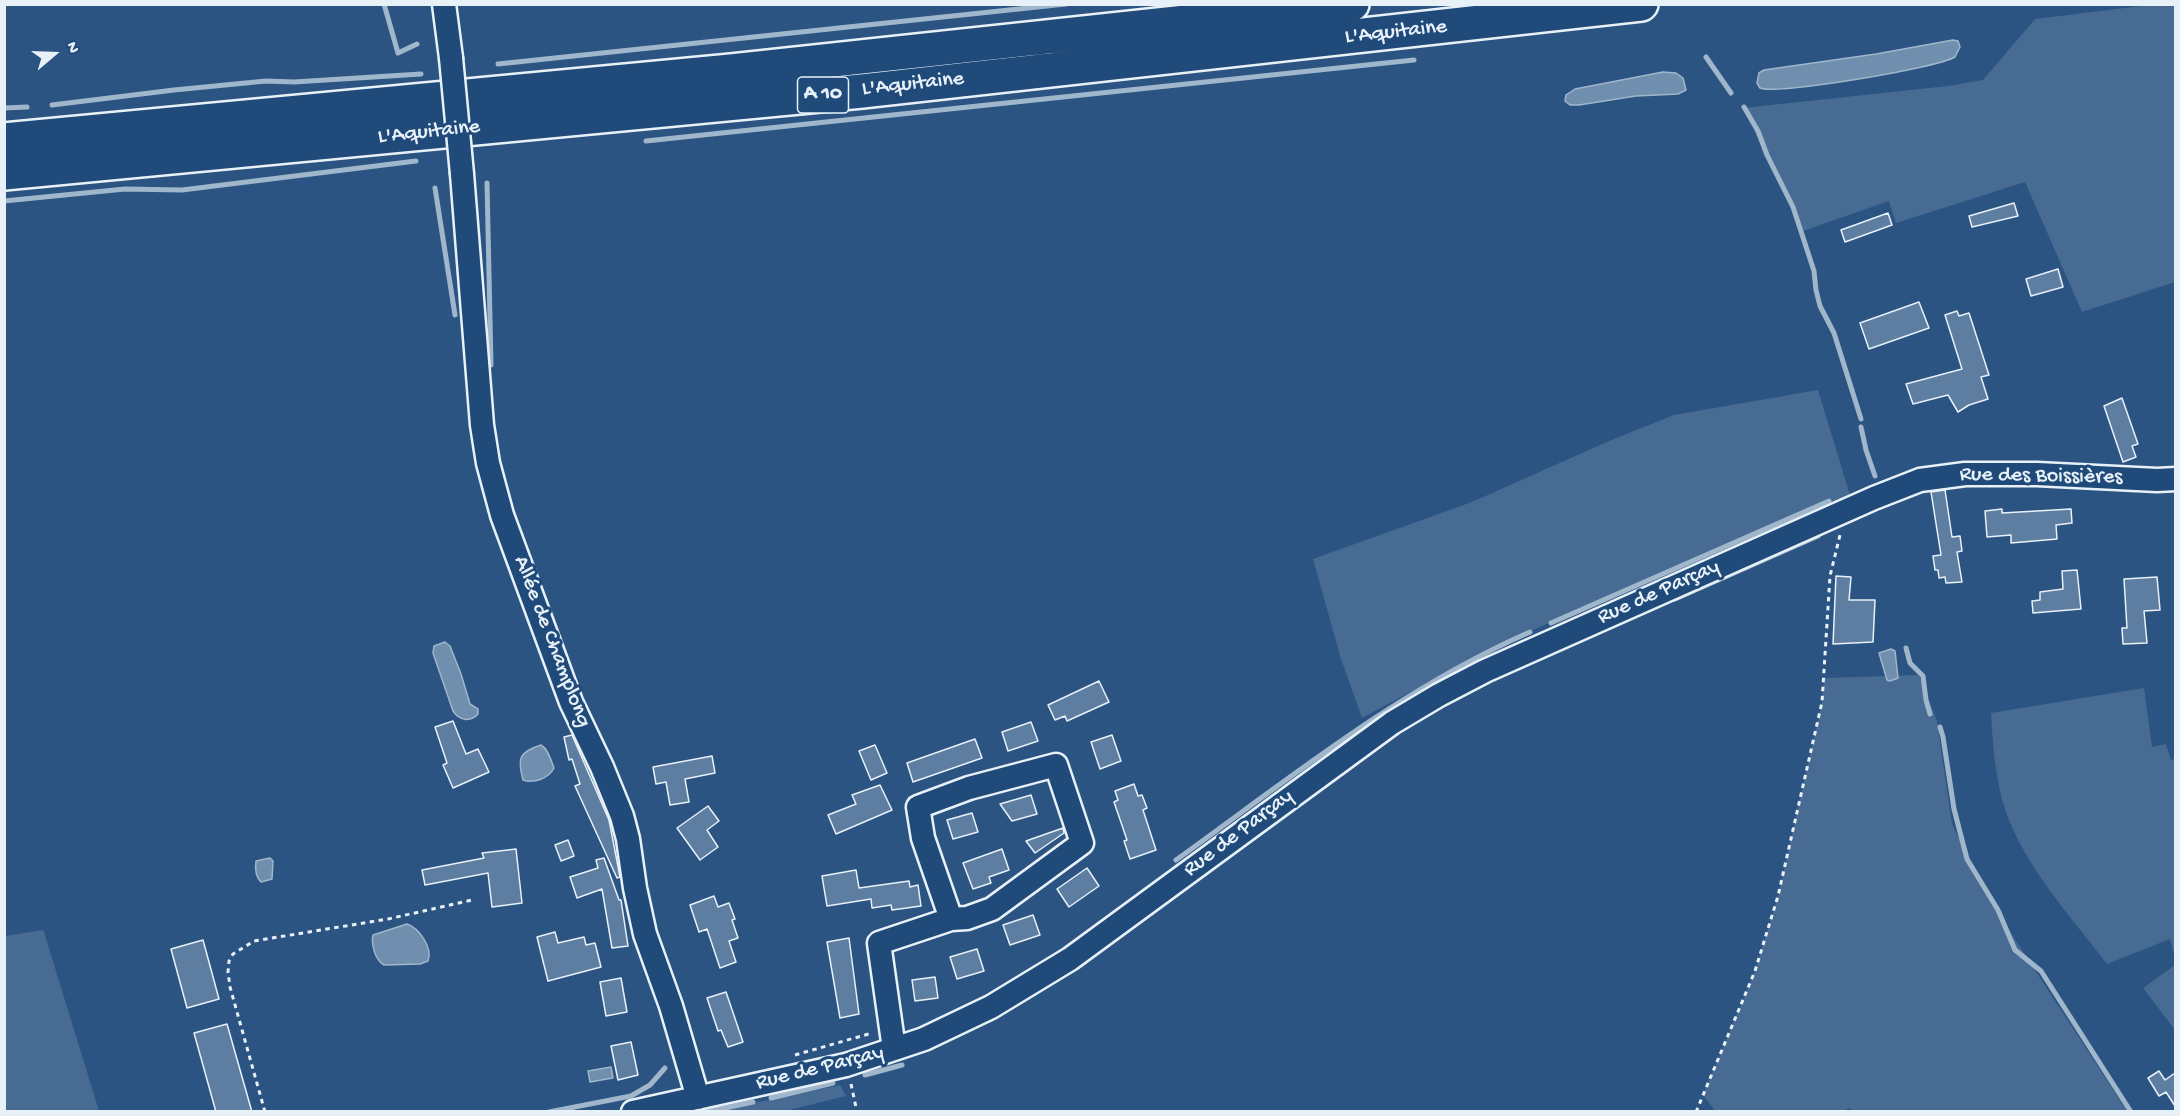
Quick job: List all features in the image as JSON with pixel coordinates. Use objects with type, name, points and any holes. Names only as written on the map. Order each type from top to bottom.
[{"type":"highway","name":"L'Aquitaine","points":[[4,140],[707,73],[1352,4]]},
{"type":"highway","name":"L'Aquitaine","points":[[4,173],[862,91],[1641,4]]},
{"type":"street","name":"Allée de Champlong","points":[[444,4],[462,174],[482,425],[494,487],[571,702],[622,816],[645,934],[671,1006],[698,1098]]},
{"type":"street","name":"Rue des Boissières","points":[[1837,525],[1874,498],[1920,480],[1965,474],[2175,479]]},
{"type":"street","name":"Rue de Parçay","points":[[633,1112],[846,1065],[924,1039],[991,1007],[1047,975],[1360,745],[1439,695],[1485,671],[1837,525]]},
{"type":"street","points":[[894,1050],[879,942],[951,919],[967,918],[992,909],[1082,843],[1056,765],[969,788],[918,807],[923,838],[951,919]]},
{"type":"path","points":[[1696,1112],[1755,971],[1778,896],[1822,702],[1830,576],[1837,525]]},
{"type":"path","points":[[265,1112],[230,987],[229,961],[233,954],[254,941],[388,919],[471,900]]},
{"type":"path","points":[[846,1065],[857,1112]]},
{"type":"shaded area","points":[[2149,5],[2175,5],[2175,282],[2082,312],[2025,182],[1896,223],[1889,201],[1800,232],[1789,201],[1743,108],[1948,86],[1983,80],[2035,19]]},
{"type":"shaded area","points":[[1958,41],[1960,47],[1955,57],[1942,62],[1857,79],[1795,88],[1760,88],[1757,83],[1759,73],[1764,70]]},
{"type":"shaded area","points":[[1663,72],[1676,73],[1683,78],[1686,90],[1678,94],[1636,96],[1579,105],[1570,105],[1565,101],[1566,95],[1575,89]]},
{"type":"shaded area","points":[[1818,390],[1850,495],[1515,638],[1362,718],[1341,659],[1313,559],[1472,502],[1609,441],[1674,415]]},
{"type":"shaded area","points":[[445,642],[450,646],[470,704],[478,709],[478,714],[472,719],[461,718],[453,711],[433,653],[434,646]]},
{"type":"shaded area","points":[[1891,649],[1895,651],[1898,678],[1890,681],[1887,680],[1879,653]]},
{"type":"shaded area","points":[[1919,675],[1937,721],[1952,824],[1988,898],[2127,1111],[1852,1112],[1850,1108],[1839,1112],[1716,1112],[1703,1095],[1755,971],[1778,896],[1822,702],[1824,678]]},
{"type":"shaded area","points":[[2144,688],[2152,747],[2166,744],[2171,760],[2175,759],[2175,957],[2170,939],[2107,964],[2037,872],[2014,832],[1999,788],[1991,713]]},
{"type":"shaded area","points":[[541,745],[554,768],[549,775],[541,779],[523,780],[520,761],[524,753]]},
{"type":"shaded area","points":[[270,858],[273,861],[272,879],[261,882],[256,872],[256,861]]},
{"type":"shaded area","points":[[407,924],[412,926],[424,939],[429,950],[428,961],[420,964],[384,965],[374,952],[373,935]]},
{"type":"shaded area","points":[[43,930],[99,1111],[5,1111],[5,936]]},
{"type":"shaded area","points":[[2175,965],[2175,1030],[2143,988]]},
{"type":"shaded area","points":[[611,1067],[613,1078],[590,1082],[588,1071]]},
{"type":"shaded area","points":[[840,1085],[846,1096],[785,1111],[716,1111]]},
{"type":"building","points":[[2014,203],[2018,216],[1972,227],[1969,216]]},
{"type":"building","points":[[1888,213],[1892,225],[1845,242],[1841,230]]},
{"type":"building","points":[[2058,269],[2063,287],[2031,296],[2026,279]]},
{"type":"building","points":[[1919,302],[1929,328],[1869,349],[1860,323]]},
{"type":"building","points":[[1957,311],[1959,316],[1969,313],[1989,375],[1981,377],[1988,399],[1969,405],[1958,412],[1948,395],[1913,404],[1906,384],[1962,369],[1945,315]]},
{"type":"building","points":[[2122,398],[2138,444],[2132,446],[2136,457],[2123,462],[2104,406]]},
{"type":"building","points":[[1945,490],[1952,537],[1960,536],[1962,551],[1957,552],[1962,582],[1946,583],[1945,577],[1939,578],[1938,570],[1935,570],[1933,556],[1941,555],[1931,492]]},
{"type":"building","points":[[2002,509],[2002,513],[2071,509],[2072,523],[2056,525],[2057,539],[2011,543],[2011,535],[1987,537],[1985,511]]},
{"type":"building","points":[[2077,570],[2081,609],[2033,613],[2032,601],[2040,600],[2040,592],[2063,589],[2062,571]]},
{"type":"building","points":[[1836,576],[1851,577],[1849,600],[1875,600],[1873,642],[1833,644]]},
{"type":"building","points":[[2157,577],[2160,610],[2144,611],[2147,643],[2123,644],[2122,628],[2127,628],[2124,579]]},
{"type":"building","points":[[1099,681],[1109,702],[1067,721],[1065,716],[1055,720],[1048,705]]},
{"type":"building","points":[[453,721],[466,754],[478,749],[489,772],[453,788],[443,765],[447,763],[435,727]]},
{"type":"building","points":[[1031,722],[1038,741],[1008,751],[1002,732]]},
{"type":"building","points":[[572,735],[609,820],[620,877],[617,878],[575,786],[580,784],[572,759],[569,760],[564,737]]},
{"type":"building","points":[[1112,735],[1121,761],[1100,769],[1091,742]]},
{"type":"building","points":[[975,739],[982,758],[913,782],[907,763]]},
{"type":"building","points":[[875,745],[887,773],[871,780],[859,751]]},
{"type":"building","points":[[712,756],[715,773],[685,779],[689,802],[670,805],[666,782],[656,784],[653,767]]},
{"type":"building","points":[[1134,784],[1138,796],[1142,795],[1147,808],[1143,810],[1156,850],[1130,859],[1124,841],[1127,840],[1114,802],[1118,800],[1115,791]]},
{"type":"building","points":[[880,785],[892,810],[836,834],[828,815],[856,804],[852,795]]},
{"type":"building","points":[[1031,795],[1037,814],[1012,821],[1000,804]]},
{"type":"building","points":[[708,806],[719,821],[707,830],[718,847],[700,860],[677,828]]},
{"type":"building","points":[[972,813],[978,832],[953,839],[947,820]]},
{"type":"building","points":[[1063,828],[1064,833],[1035,853],[1026,841]]},
{"type":"building","points":[[568,840],[574,856],[561,861],[555,845]]},
{"type":"building","points":[[516,849],[522,903],[492,907],[488,873],[425,885],[422,870],[484,858],[482,853]]},
{"type":"building","points":[[1002,849],[1009,870],[989,877],[991,883],[973,889],[963,863]]},
{"type":"building","points":[[604,858],[619,900],[621,900],[628,946],[612,948],[602,889],[577,898],[570,877],[598,868],[596,860]]},
{"type":"building","points":[[1087,868],[1099,886],[1069,907],[1057,889]]},
{"type":"building","points":[[856,870],[859,888],[909,881],[910,887],[918,885],[921,906],[892,910],[891,905],[872,908],[871,899],[827,906],[822,876]]},
{"type":"building","points":[[714,896],[718,907],[729,903],[735,919],[732,920],[738,938],[729,941],[736,962],[720,968],[707,929],[699,932],[690,905]]},
{"type":"building","points":[[1033,915],[1040,935],[1010,945],[1003,925]]},
{"type":"building","points":[[555,932],[558,943],[584,937],[586,945],[595,943],[601,967],[548,981],[537,937]]},
{"type":"building","points":[[849,938],[859,1014],[840,1018],[827,942]]},
{"type":"building","points":[[203,940],[219,999],[187,1008],[171,949]]},
{"type":"building","points":[[977,949],[984,971],[957,979],[950,957]]},
{"type":"building","points":[[935,977],[938,998],[915,1001],[912,980]]},
{"type":"building","points":[[621,978],[627,1012],[606,1016],[600,982]]},
{"type":"building","points":[[726,992],[743,1042],[728,1047],[721,1030],[718,1031],[707,998]]},
{"type":"building","points":[[227,1024],[252,1112],[216,1112],[194,1033]]},
{"type":"building","points":[[631,1042],[638,1075],[618,1080],[611,1046]]},
{"type":"building","points":[[2159,1071],[2165,1080],[2175,1073],[2175,1106],[2166,1092],[2159,1096],[2148,1078]]},
{"type":"waterway","points":[[384,4],[398,53],[417,44]]},
{"type":"waterway","points":[[498,64],[1066,4]]},
{"type":"waterway","points":[[1706,57],[1731,93]]},
{"type":"waterway","points":[[646,141],[1414,60]]},
{"type":"waterway","points":[[52,105],[266,81],[294,82],[421,74]]},
{"type":"waterway","points":[[4,108],[27,107]]},
{"type":"waterway","points":[[1744,107],[1758,131],[1767,155],[1793,207],[1814,271],[1820,306],[1834,333],[1861,419]]},
{"type":"waterway","points":[[4,201],[125,189],[182,190],[416,161]]},
{"type":"waterway","points":[[487,183],[491,365]]},
{"type":"waterway","points":[[435,188],[455,315]]},
{"type":"waterway","points":[[1861,427],[1875,476]]},
{"type":"waterway","points":[[1551,623],[1829,501]]},
{"type":"waterway","points":[[1675,599],[1818,536]]},
{"type":"waterway","points":[[1176,860],[1304,767],[1391,708],[1436,680],[1530,632]]},
{"type":"waterway","points":[[1906,648],[1910,663],[1923,676],[1930,714]]},
{"type":"waterway","points":[[1940,727],[1954,809],[1967,859],[1998,910],[2015,950],[2041,971],[2131,1112]]},
{"type":"waterway","points":[[865,1075],[902,1065]]},
{"type":"waterway","points":[[549,1112],[631,1096],[650,1085],[665,1068]]},
{"type":"waterway","points":[[771,1098],[833,1083]]},
{"type":"waterway","points":[[706,1112],[753,1102]]}]
